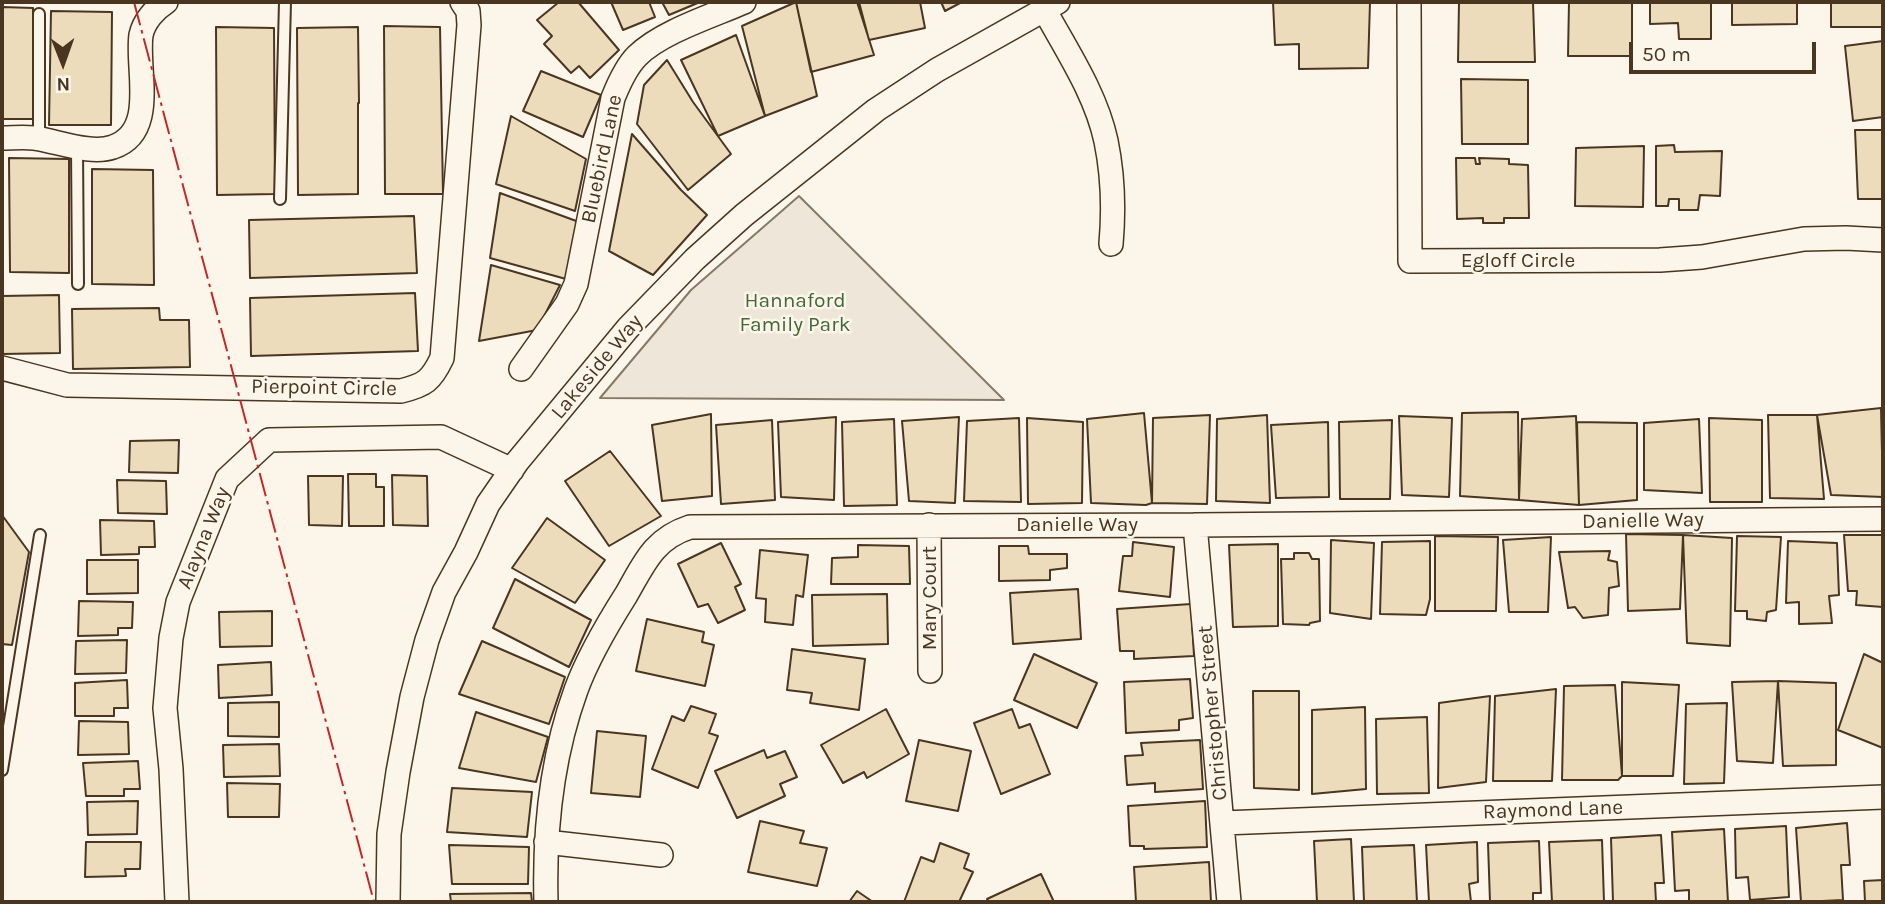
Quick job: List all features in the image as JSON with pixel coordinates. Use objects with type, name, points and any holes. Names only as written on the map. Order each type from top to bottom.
[{"type":"street","points":[[2,138],[40,139],[95,150],[114,147],[125,140],[137,126],[142,107],[141,35],[158,7],[166,2]]},
{"type":"street","name":"Pierpoint Circle","points":[[2,368],[67,385],[401,391],[419,386],[434,374],[442,358],[469,25],[468,11],[462,2]]},
{"type":"street","name":"Bluebird Lane","points":[[521,369],[568,304],[576,284],[613,98],[621,79],[637,56],[661,38],[744,2]]},
{"type":"street","name":"Egloff Circle","points":[[1409,2],[1410,261],[1660,260],[1702,257],[1804,239],[1883,240]]},
{"type":"street","points":[[1051,5],[1106,140],[1112,180],[1111,244]]},
{"type":"street","name":"Lakeside Way","points":[[388,902],[389,834],[398,772],[412,697],[427,640],[444,592],[488,504],[512,470],[628,328],[695,258],[744,215],[876,110],[937,70],[1051,5]]},
{"type":"street","name":"Alayna Way","points":[[177,902],[172,783],[165,708],[172,638],[178,602],[227,479],[269,440],[441,437],[512,470]]},
{"type":"street","name":"Danielle Way","points":[[546,902],[548,812],[552,778],[577,688],[609,623],[652,552],[675,532],[690,527],[1883,519]]},
{"type":"street","name":"Mary Court","points":[[929,525],[930,671]]},
{"type":"street","name":"Christopher Street","points":[[1195,525],[1229,902]]},
{"type":"street","name":"Raymond Lane","points":[[1223,823],[1883,797]]},
{"type":"street","points":[[547,842],[661,855]]},
{"type":"lane","points":[[280,199],[285,2]]},
{"type":"lane","points":[[39,14],[40,139]]},
{"type":"lane","points":[[77,146],[78,284]]},
{"type":"lane","points":[[2,770],[40,534]]},
{"type":"green space","name":"Hannaford Family Park","points":[[799,196],[1004,400],[600,398],[691,290]]},
{"type":"building","points":[[559,2],[578,2],[619,50],[590,78],[579,66],[571,73],[544,44],[552,36],[537,20]]},
{"type":"building","points":[[611,2],[649,2],[655,17],[623,30]]},
{"type":"building","points":[[662,2],[700,2],[669,15]]},
{"type":"building","points":[[796,2],[817,96],[765,116],[742,26]]},
{"type":"building","points":[[796,2],[857,2],[874,55],[811,72]]},
{"type":"building","points":[[859,2],[920,2],[925,28],[869,40]]},
{"type":"building","points":[[941,2],[962,2],[945,11]]},
{"type":"building","points":[[1273,2],[1370,2],[1368,68],[1299,69],[1299,44],[1275,45]]},
{"type":"building","points":[[1459,2],[1533,2],[1535,62],[1458,62]]},
{"type":"building","points":[[1569,2],[1632,2],[1632,56],[1568,56]]},
{"type":"building","points":[[1650,2],[1711,2],[1711,39],[1679,39],[1678,23],[1650,24]]},
{"type":"building","points":[[1732,2],[1797,2],[1797,24],[1732,25]]},
{"type":"building","points":[[1831,2],[1883,2],[1883,27],[1831,27]]},
{"type":"building","points":[[2,7],[33,8],[33,119],[2,119]]},
{"type":"building","points":[[51,11],[112,12],[111,125],[49,125]]},
{"type":"building","points":[[384,26],[440,27],[443,194],[385,194]]},
{"type":"building","points":[[216,27],[274,28],[275,194],[217,195]]},
{"type":"building","points":[[358,27],[358,194],[298,195],[297,28]]},
{"type":"building","points":[[736,35],[765,116],[718,136],[681,60]]},
{"type":"building","points":[[1883,41],[1883,117],[1853,121],[1845,46]]},
{"type":"building","points":[[667,60],[693,102],[731,154],[688,190],[637,124],[644,85]]},
{"type":"building","points":[[541,71],[601,95],[583,137],[523,111]]},
{"type":"building","points":[[1461,79],[1528,80],[1528,144],[1462,144]]},
{"type":"building","points":[[511,116],[586,159],[575,211],[496,184]]},
{"type":"building","points":[[1855,130],[1883,130],[1883,199],[1858,199]]},
{"type":"building","points":[[632,134],[707,215],[653,275],[609,251]]},
{"type":"building","points":[[1674,145],[1675,152],[1722,151],[1720,196],[1700,195],[1698,210],[1679,210],[1679,199],[1669,199],[1668,206],[1656,206],[1656,146]]},
{"type":"building","points":[[1644,146],[1643,207],[1575,206],[1576,148]]},
{"type":"building","points":[[9,158],[69,159],[69,273],[10,272]]},
{"type":"building","points":[[1456,158],[1475,158],[1476,164],[1480,164],[1479,158],[1509,159],[1509,164],[1528,165],[1529,218],[1504,218],[1504,223],[1483,223],[1483,218],[1457,219]]},
{"type":"building","points":[[92,169],[153,170],[154,285],[92,284]]},
{"type":"building","points":[[500,193],[579,222],[566,279],[490,258]]},
{"type":"building","points":[[414,216],[417,273],[250,278],[249,220]]},
{"type":"building","points":[[491,265],[560,285],[537,330],[479,341]]},
{"type":"building","points":[[415,293],[418,351],[251,356],[250,298]]},
{"type":"building","points":[[59,295],[60,353],[2,354],[2,296]]},
{"type":"building","points":[[159,308],[160,320],[189,320],[190,367],[73,369],[72,309]]},
{"type":"building","points":[[1881,408],[1883,497],[1831,495],[1817,415]]},
{"type":"building","points":[[1518,412],[1519,500],[1460,496],[1462,413]]},
{"type":"building","points":[[1144,413],[1152,503],[1091,503],[1087,419]]},
{"type":"building","points":[[711,414],[712,496],[662,501],[652,425]]},
{"type":"building","points":[[1210,415],[1207,504],[1152,503],[1153,418]]},
{"type":"building","points":[[1267,415],[1270,503],[1216,501],[1217,419]]},
{"type":"building","points":[[1768,415],[1817,415],[1824,499],[1770,498]]},
{"type":"building","points":[[1399,416],[1452,418],[1449,497],[1402,495]]},
{"type":"building","points":[[1576,416],[1579,505],[1519,500],[1522,419]]},
{"type":"building","points":[[836,417],[834,500],[781,497],[778,422]]},
{"type":"building","points":[[959,417],[955,503],[909,501],[902,421]]},
{"type":"building","points":[[1019,418],[1021,502],[964,501],[967,421]]},
{"type":"building","points":[[1027,418],[1083,422],[1082,503],[1028,504]]},
{"type":"building","points":[[1709,418],[1762,420],[1762,502],[1710,502]]},
{"type":"building","points":[[894,419],[897,505],[844,506],[842,422]]},
{"type":"building","points":[[1699,419],[1702,493],[1644,490],[1644,423]]},
{"type":"building","points":[[772,420],[775,500],[721,504],[716,425]]},
{"type":"building","points":[[1392,420],[1390,499],[1340,499],[1339,422]]},
{"type":"building","points":[[1328,422],[1329,497],[1276,498],[1271,425]]},
{"type":"building","points":[[1577,422],[1637,423],[1637,500],[1579,505]]},
{"type":"building","points":[[179,440],[178,473],[129,472],[130,441]]},
{"type":"building","points":[[610,451],[661,516],[609,546],[565,481]]},
{"type":"building","points":[[348,474],[376,474],[376,487],[384,487],[384,526],[349,526]]},
{"type":"building","points":[[392,475],[427,476],[428,526],[393,525]]},
{"type":"building","points":[[308,476],[343,476],[342,526],[309,525]]},
{"type":"building","points":[[117,480],[166,481],[167,514],[118,513]]},
{"type":"building","points":[[2,515],[29,552],[12,645],[2,644]]},
{"type":"building","points":[[547,518],[605,560],[575,603],[512,568]]},
{"type":"building","points":[[100,520],[154,521],[155,547],[139,547],[139,554],[101,555]]},
{"type":"building","points":[[1626,534],[1683,535],[1680,609],[1628,611]]},
{"type":"building","points":[[1683,535],[1732,538],[1730,646],[1687,643]]},
{"type":"building","points":[[1844,535],[1883,535],[1883,607],[1856,605],[1857,591],[1848,591]]},
{"type":"building","points":[[1435,536],[1498,537],[1496,611],[1435,611]]},
{"type":"building","points":[[1737,536],[1781,537],[1776,610],[1767,612],[1766,621],[1747,619],[1747,611],[1735,611]]},
{"type":"building","points":[[1551,537],[1548,612],[1509,612],[1503,540]]},
{"type":"building","points":[[1331,540],[1374,543],[1371,619],[1330,613]]},
{"type":"building","points":[[1430,541],[1430,599],[1426,615],[1380,614],[1382,542]]},
{"type":"building","points":[[1788,541],[1837,543],[1839,595],[1829,596],[1832,623],[1799,624],[1799,602],[1786,603]]},
{"type":"building","points":[[1133,542],[1174,547],[1170,597],[1119,591],[1123,556],[1132,556]]},
{"type":"building","points":[[721,543],[741,584],[735,587],[745,610],[718,623],[708,604],[698,607],[678,564]]},
{"type":"building","points":[[1278,544],[1278,626],[1233,627],[1229,545]]},
{"type":"building","points":[[858,545],[909,546],[910,584],[831,584],[832,558],[858,557]]},
{"type":"building","points":[[999,546],[1028,546],[1029,554],[1067,554],[1067,568],[1050,570],[1050,580],[999,581]]},
{"type":"building","points":[[760,550],[808,555],[803,597],[796,595],[793,625],[765,622],[766,599],[756,598]]},
{"type":"building","points":[[1610,551],[1608,560],[1617,562],[1619,586],[1609,588],[1608,615],[1583,618],[1575,607],[1568,608],[1559,552]]},
{"type":"building","points":[[1294,553],[1309,553],[1312,559],[1319,559],[1320,621],[1309,625],[1283,624],[1281,559],[1294,559]]},
{"type":"building","points":[[87,560],[138,560],[138,593],[87,594]]},
{"type":"building","points":[[515,579],[591,620],[569,667],[493,628]]},
{"type":"building","points":[[1078,589],[1081,639],[1013,644],[1010,593]]},
{"type":"building","points":[[887,594],[888,644],[813,646],[812,595]]},
{"type":"building","points":[[79,601],[133,602],[132,628],[118,628],[118,635],[78,636]]},
{"type":"building","points":[[1191,604],[1194,656],[1134,659],[1134,651],[1120,651],[1117,609]]},
{"type":"building","points":[[272,611],[272,646],[220,647],[219,612]]},
{"type":"building","points":[[647,619],[704,632],[702,642],[714,645],[705,686],[636,671]]},
{"type":"building","points":[[127,640],[126,673],[75,674],[76,641]]},
{"type":"building","points":[[482,641],[565,677],[549,724],[459,694]]},
{"type":"building","points":[[792,649],[865,659],[859,710],[810,703],[812,693],[787,690]]},
{"type":"building","points":[[1034,654],[1097,683],[1077,728],[1014,700]]},
{"type":"building","points":[[1864,654],[1883,663],[1883,748],[1838,730]]},
{"type":"building","points":[[271,662],[272,695],[219,698],[218,665]]},
{"type":"building","points":[[1190,679],[1193,718],[1179,720],[1179,730],[1126,733],[1124,682]]},
{"type":"building","points":[[127,680],[128,708],[114,708],[114,716],[75,716],[75,683]]},
{"type":"building","points":[[1778,681],[1836,683],[1836,765],[1783,766]]},
{"type":"building","points":[[1778,681],[1773,763],[1737,761],[1732,682]]},
{"type":"building","points":[[1622,682],[1679,685],[1673,776],[1622,776]]},
{"type":"building","points":[[1615,685],[1622,776],[1618,780],[1562,780],[1564,686]]},
{"type":"building","points":[[1556,689],[1552,781],[1493,781],[1495,696]]},
{"type":"building","points":[[1253,691],[1299,691],[1299,790],[1254,788]]},
{"type":"building","points":[[1490,696],[1486,782],[1438,788],[1439,703]]},
{"type":"building","points":[[279,702],[279,737],[228,736],[228,703]]},
{"type":"building","points":[[1727,703],[1724,783],[1684,784],[1686,704]]},
{"type":"building","points":[[691,706],[716,714],[709,733],[718,736],[698,788],[652,769],[672,716],[684,721]]},
{"type":"building","points":[[1365,707],[1366,789],[1312,794],[1312,710]]},
{"type":"building","points":[[886,709],[909,754],[867,778],[864,772],[843,783],[821,745]]},
{"type":"building","points":[[1012,709],[1019,728],[1030,724],[1050,774],[1001,794],[974,723]]},
{"type":"building","points":[[476,712],[548,737],[536,782],[459,768]]},
{"type":"building","points":[[1427,717],[1429,793],[1377,794],[1376,719]]},
{"type":"building","points":[[79,721],[128,722],[129,754],[78,755]]},
{"type":"building","points":[[597,731],[646,736],[640,797],[591,793]]},
{"type":"building","points":[[919,740],[971,751],[958,811],[906,801]]},
{"type":"building","points":[[1200,740],[1203,789],[1155,792],[1155,783],[1127,785],[1125,756],[1143,755],[1141,743]]},
{"type":"building","points":[[279,744],[280,776],[224,777],[223,745]]},
{"type":"building","points":[[764,750],[767,758],[785,751],[797,777],[780,784],[785,796],[737,818],[715,771]]},
{"type":"building","points":[[138,761],[140,789],[124,789],[124,796],[86,796],[83,763]]},
{"type":"building","points":[[227,783],[280,784],[279,817],[228,817]]},
{"type":"building","points":[[452,788],[532,792],[527,837],[447,832]]},
{"type":"building","points":[[138,801],[137,834],[88,835],[87,802]]},
{"type":"building","points":[[1205,801],[1207,847],[1144,849],[1144,846],[1130,846],[1128,806]]},
{"type":"building","points":[[760,821],[804,831],[800,843],[827,848],[817,886],[748,872]]},
{"type":"building","points":[[1847,823],[1850,865],[1841,865],[1843,900],[1801,902],[1796,828]]},
{"type":"building","points":[[1786,826],[1789,897],[1750,900],[1748,877],[1736,878],[1735,829]]},
{"type":"building","points":[[1724,829],[1728,902],[1689,902],[1689,890],[1675,891],[1672,832]]},
{"type":"building","points":[[1661,835],[1664,883],[1655,883],[1656,902],[1613,902],[1611,838]]},
{"type":"building","points":[[1351,839],[1354,902],[1317,902],[1314,841]]},
{"type":"building","points":[[1602,840],[1604,902],[1552,902],[1549,842]]},
{"type":"building","points":[[1539,841],[1541,893],[1533,893],[1533,902],[1490,902],[1488,843]]},
{"type":"building","points":[[86,842],[141,842],[140,869],[125,869],[126,876],[85,877]]},
{"type":"building","points":[[1477,842],[1478,882],[1469,884],[1471,902],[1429,902],[1426,845]]},
{"type":"building","points":[[940,843],[969,854],[964,868],[973,872],[959,902],[904,902],[921,857],[934,862]]},
{"type":"building","points":[[449,845],[529,847],[528,884],[452,884]]},
{"type":"building","points":[[1414,845],[1417,902],[1364,902],[1362,847]]},
{"type":"building","points":[[1209,862],[1211,902],[1136,902],[1134,867]]},
{"type":"building","points":[[1041,874],[1054,902],[989,902],[987,899]]},
{"type":"building","points":[[1883,880],[1883,902],[1865,902],[1864,881]]},
{"type":"building","points":[[857,891],[873,902],[849,902]]},
{"type":"building","points":[[531,893],[532,902],[451,902],[450,894]]},
{"type":"power","points":[[134,2],[374,902]]}]
